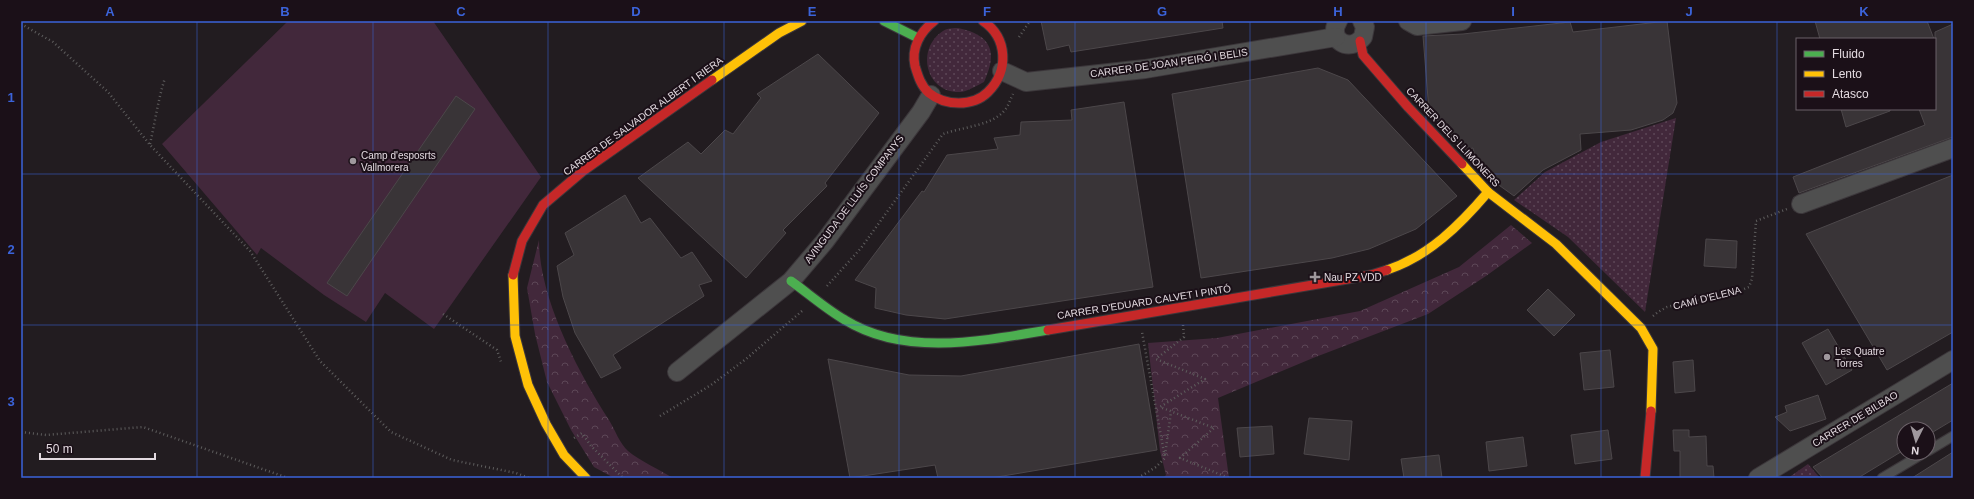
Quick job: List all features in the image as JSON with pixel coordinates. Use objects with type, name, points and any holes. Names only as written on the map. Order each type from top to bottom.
[{"type":"street","name":"CARRER DE SALVADOR ALBERT I RIERA","points":[[586,478],[564,455],[546,424],[528,385],[515,336],[512,279],[522,241],[543,205],[583,171],[779,33],[802,21]]},
{"type":"street","points":[[884,21],[918,38]]},
{"type":"street","points":[[934,21],[918,38],[914,53],[914,68],[920,83],[931,95],[941,100],[956,104],[972,102],[983,97],[995,86],[1002,71],[1004,56],[1002,49],[998,36],[987,22]]},
{"type":"street","points":[[1337,29],[1340,41],[1349,45],[1360,41],[1365,32],[1362,21]]},
{"type":"street","points":[[1408,21],[1417,26],[1462,21]]},
{"type":"street","name":"CARRER DE JOAN PEIRÓ I BELIS","points":[[1002,71],[1026,82],[1145,69],[1337,29]]},
{"type":"street","name":"CARRER DELS LLIMONERS","points":[[1360,41],[1363,54],[1408,107],[1488,192],[1556,244],[1641,328],[1646,336]]},
{"type":"street","name":"AVINGUDA DE LLUÍS COMPANYS","points":[[677,372],[791,281],[825,240],[921,112],[931,95]]},
{"type":"street","points":[[1801,204],[1953,148]]},
{"type":"street","name":"CARRER D'EDUARD CALVET I PINTÓ","points":[[791,281],[846,321],[884,337],[932,344],[987,340],[1363,276],[1402,265],[1435,246],[1466,217],[1488,192]]},
{"type":"street","points":[[1646,336],[1653,349],[1653,389],[1646,478]]},
{"type":"street","name":"CARRER DE BILBAO","points":[[1758,478],[1953,360]]},
{"type":"street","name":"CARRER DE SALVADOR ALBERT I RIERA","points":[[564,455],[565,470]]},
{"type":"lane","points":[[1936,446],[1953,436]]},
{"type":"lane","points":[[1882,478],[1911,461]]},
{"type":"path","points":[[1019,38],[1030,21]]},
{"type":"path","points":[[21,24],[53,42],[108,92],[150,145],[250,251],[320,361],[391,432],[452,460],[516,473],[529,478]]},
{"type":"path","points":[[1016,32],[1022,43]]},
{"type":"path","points":[[150,145],[158,102],[165,78]]},
{"type":"path","points":[[660,416],[711,385],[746,359],[815,299],[861,248],[943,134],[963,127],[981,125],[999,116],[1005,110],[1017,89],[1019,79]]},
{"type":"path","name":"CAMÍ D'ELENA","points":[[1646,336],[1650,333],[1652,318],[1658,312],[1668,307],[1739,291],[1749,286],[1752,279],[1756,221],[1801,204]]},
{"type":"path","points":[[1180,307],[1184,337],[1156,359],[1205,379],[1160,407],[1214,428],[1180,458],[1229,478]]},
{"type":"path","points":[[1138,314],[1165,458]]},
{"type":"path","points":[[1138,478],[1165,458],[1171,412]]},
{"type":"path","points":[[21,432],[46,435],[143,427],[288,478]]},
{"type":"green space","name":"Camp d'esposrts Vallmorera","points":[[288,21],[433,21],[541,177],[434,329],[385,293],[366,322],[324,295],[261,248],[257,255],[162,144]]},
{"type":"green space","points":[[950,28],[958,28],[978,35],[985,40],[989,46],[991,54],[991,62],[984,82],[961,92],[949,91],[939,86],[928,69],[927,59],[929,48],[934,39],[945,30]]},
{"type":"green space","points":[[1676,118],[1645,312],[1568,237],[1514,200],[1545,172],[1601,142]]},
{"type":"green space","points":[[1511,225],[1532,243],[1486,276],[1428,314],[1313,358],[1218,398],[1229,478],[1163,478],[1166,475],[1160,451],[1148,343],[1217,338],[1360,311],[1459,267]]},
{"type":"green space","points":[[539,240],[541,262],[553,310],[562,334],[585,380],[625,448],[638,458],[673,478],[614,478],[594,467],[571,430],[547,382],[535,334],[527,288]]},
{"type":"green space","points":[[1808,464],[1820,478],[1788,478]]},
{"type":"building","points":[[1041,21],[1222,21],[1223,28],[1071,52],[1069,45],[1047,50]]},
{"type":"building","points":[[1667,21],[1677,103],[1673,113],[1663,120],[1631,130],[1580,134],[1581,150],[1543,170],[1514,196],[1496,183],[1476,161],[1473,148],[1465,150],[1429,111],[1423,36],[1463,34],[1570,22],[1573,32]]},
{"type":"building","points":[[1815,21],[1927,21],[1934,38],[1820,38]]},
{"type":"building","points":[[1953,24],[1953,137],[1799,193],[1793,177],[1925,125],[1919,110],[1936,110],[1935,32]]},
{"type":"building","points":[[818,54],[879,113],[825,183],[827,186],[783,230],[786,233],[746,278],[638,178],[688,142],[701,154],[725,130],[733,134],[761,98],[757,94]]},
{"type":"building","points":[[1318,68],[1348,80],[1457,196],[1416,229],[1369,249],[1332,258],[1201,278],[1172,94]]},
{"type":"building","points":[[456,96],[475,109],[347,296],[327,283]]},
{"type":"building","points":[[1124,102],[1153,287],[945,319],[906,315],[875,308],[876,288],[855,280],[922,191],[924,192],[947,155],[998,149],[994,138],[1020,135],[1021,122],[1072,120],[1071,110]]},
{"type":"building","points":[[1841,110],[1890,110],[1890,111],[1846,127]]},
{"type":"building","points":[[1953,175],[1953,332],[1887,370],[1806,234]]},
{"type":"building","points":[[625,195],[641,223],[650,218],[681,258],[692,252],[712,281],[699,285],[704,296],[613,355],[621,368],[601,378],[575,333],[563,297],[557,266],[574,255],[565,233]]},
{"type":"building","points":[[1706,239],[1737,241],[1736,268],[1704,266]]},
{"type":"building","points":[[1548,289],[1575,315],[1554,336],[1527,310]]},
{"type":"building","name":"Les Quatre Torres","points":[[1828,329],[1852,370],[1826,385],[1802,343]]},
{"type":"building","points":[[1139,344],[1157,450],[991,478],[938,478],[935,465],[850,478],[828,359],[909,375],[961,376]]},
{"type":"building","points":[[1610,350],[1614,387],[1584,390],[1580,353]]},
{"type":"building","points":[[1693,360],[1695,391],[1675,393],[1673,362]]},
{"type":"building","points":[[1953,383],[1953,420],[1936,430],[1936,421],[1896,421],[1896,455],[1858,478],[1823,478],[1813,467]]},
{"type":"building","points":[[1818,395],[1826,419],[1790,431],[1775,417],[1787,412],[1785,406]]},
{"type":"building","points":[[1309,418],[1352,421],[1349,460],[1304,454]]},
{"type":"building","points":[[1272,426],[1274,454],[1240,457],[1237,428]]},
{"type":"building","points":[[1608,430],[1612,459],[1575,464],[1571,435]]},
{"type":"building","points":[[1673,430],[1689,430],[1689,437],[1706,436],[1707,466],[1713,466],[1714,478],[1680,478],[1680,451],[1674,451]]},
{"type":"building","points":[[1523,437],[1527,466],[1489,471],[1486,442]]},
{"type":"building","points":[[1953,452],[1953,478],[1912,478]]},
{"type":"building","points":[[1439,455],[1442,478],[1404,478],[1401,459]]},
{"type":"traffic: fast","points":[[884,21],[918,38]]},
{"type":"traffic: fast","points":[[791,281],[845,320],[868,332],[893,339],[945,343],[997,338],[1048,330]]},
{"type":"traffic: slow","points":[[712,80],[779,33],[802,21]]},
{"type":"traffic: slow","points":[[1462,164],[1488,192],[1556,244],[1641,328],[1653,349],[1651,411]]},
{"type":"traffic: slow","points":[[1387,270],[1417,257],[1443,238],[1488,192]]},
{"type":"traffic: slow","points":[[513,275],[515,336],[528,385],[546,424],[564,455],[586,478]]},
{"type":"traffic: jam","points":[[934,21],[929,25],[918,41],[914,53],[916,70],[922,84],[929,93],[943,100],[959,103],[982,97],[995,84],[1000,74],[1003,55],[1001,45],[997,36],[983,21]]},
{"type":"traffic: jam","points":[[1360,41],[1363,55],[1408,107],[1462,164]]},
{"type":"traffic: jam","points":[[513,275],[522,241],[543,205],[583,171],[712,80]]},
{"type":"traffic: jam","points":[[1048,330],[1371,275],[1387,270]]},
{"type":"traffic: jam","points":[[1645,478],[1651,411]]},
{"type":"place","name":"Camp d'esposrts Vallmorera","points":[[353,161]]},
{"type":"place","name":"Nau PZ VDD","points":[[1315,277]]},
{"type":"place","name":"Les Quatre Torres","points":[[1827,357]]}]
